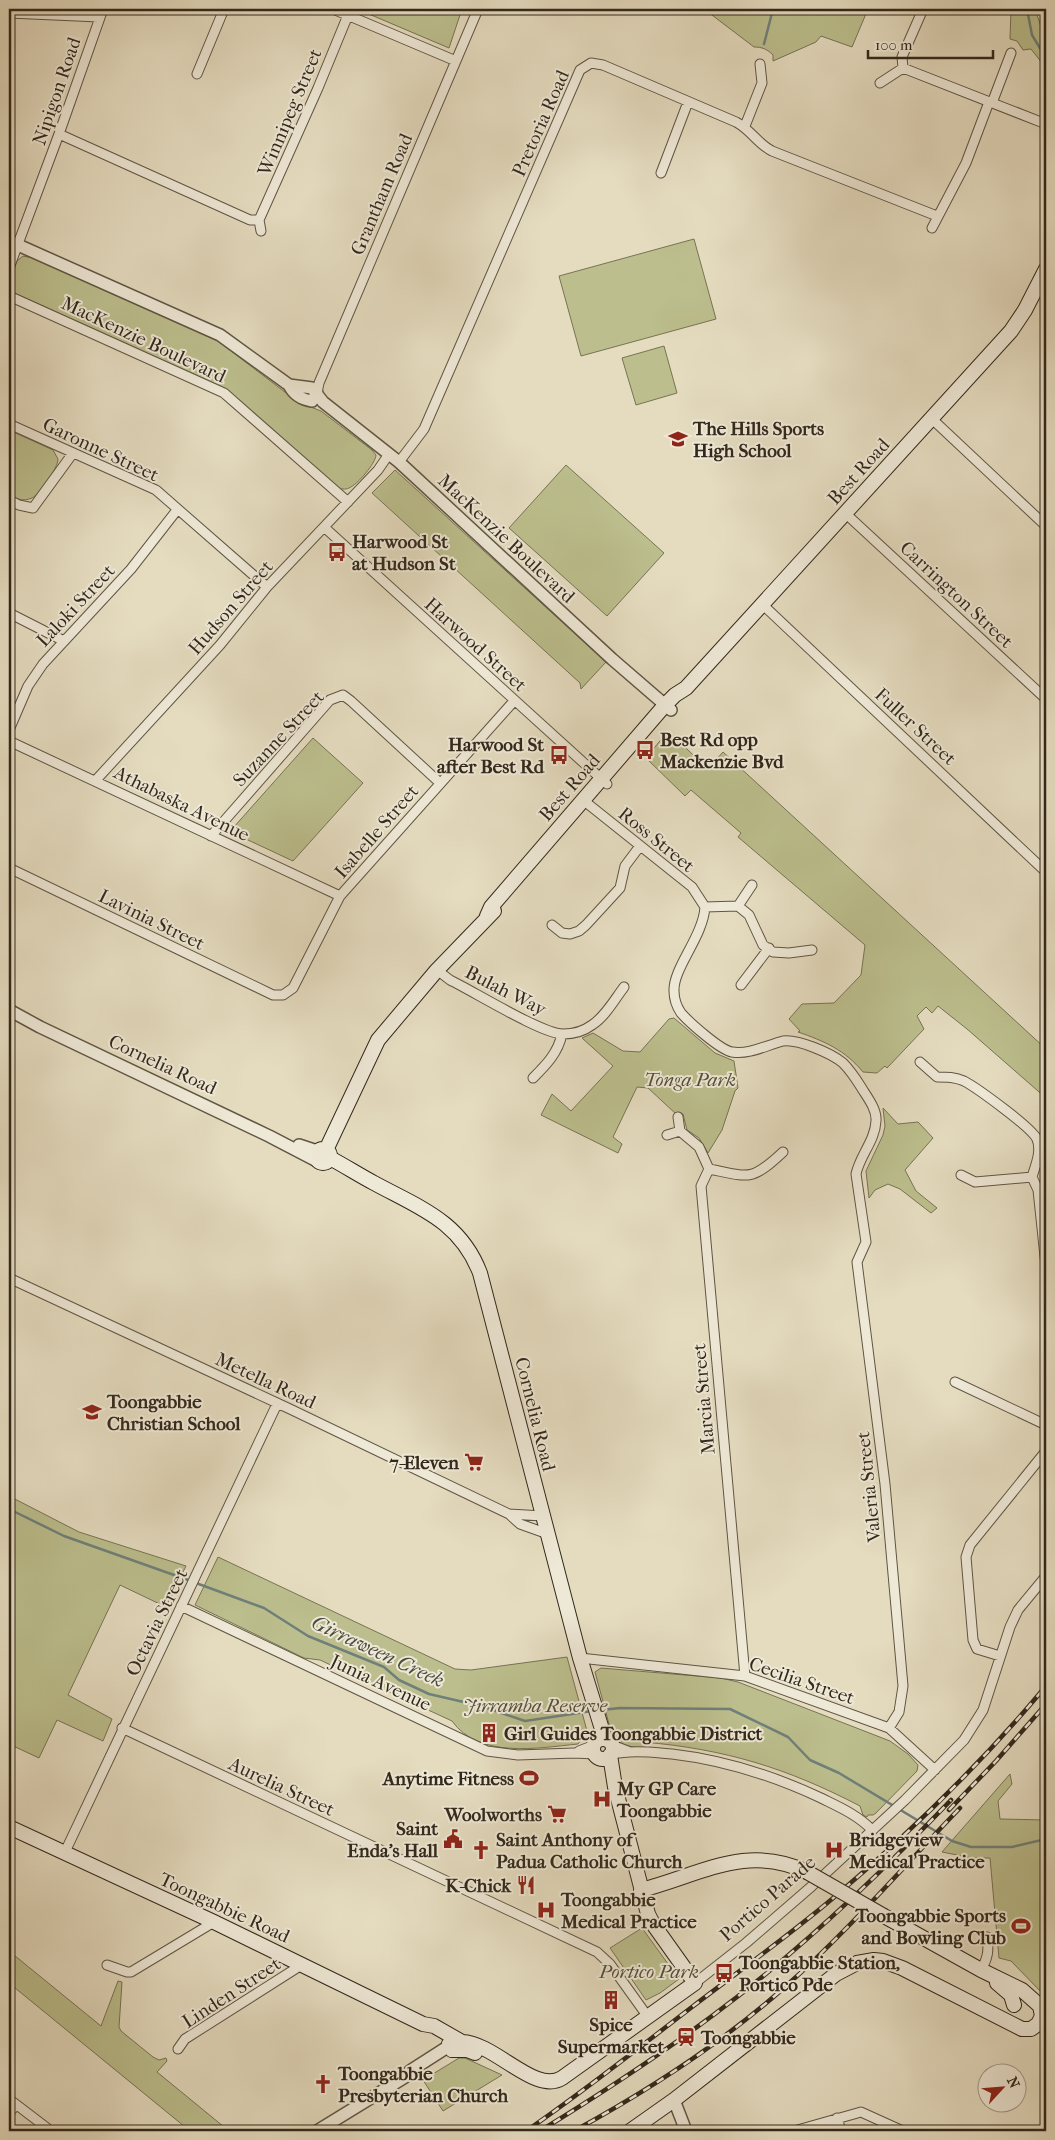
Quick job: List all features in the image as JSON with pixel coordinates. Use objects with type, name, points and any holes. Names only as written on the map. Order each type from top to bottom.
[{"type":"main road","name":"Best Road","points":[[323,1157],[378,1040],[437,970],[487,916],[491,907],[668,708],[674,695],[686,688],[763,605],[1011,331],[1046,273]]},
{"type":"main road","name":"Cornelia Road","points":[[323,1157],[407,1199],[442,1220],[458,1235],[470,1251],[480,1273],[641,1890],[653,1924],[695,1983]]},
{"type":"main road","name":"Toongabbie Road","points":[[9,1828],[303,1964],[423,2024],[434,2026],[455,2045],[505,2068],[517,2069],[548,2083]]},
{"type":"main road","points":[[641,1890],[727,1863],[746,1860],[780,1862],[807,1872],[981,1970],[1022,1990],[1040,2006],[1044,2018],[1031,2029]]},
{"type":"main road","points":[[630,2131],[674,2100],[836,1974],[857,1963],[874,1960],[892,1964],[991,2012],[1013,2014]]},
{"type":"main road","points":[[981,1970],[1007,1991],[1013,2014],[1022,2029],[1031,2029],[1046,2036]]},
{"type":"main road","name":"Portico Parade","points":[[548,2083],[562,2078],[695,1983]]},
{"type":"main road","points":[[1013,2014],[1024,1999],[1035,2001]]},
{"type":"street","points":[[197,74],[224,9]]},
{"type":"street","points":[[333,9],[456,61]]},
{"type":"street","name":"Grantham Road","points":[[317,393],[319,383],[478,9]]},
{"type":"street","points":[[904,68],[902,57],[924,9]]},
{"type":"street","points":[[9,13],[101,13]]},
{"type":"street","name":"Nipigon Road","points":[[9,268],[13,243],[59,134],[101,13]]},
{"type":"street","name":"Winnipeg Street","points":[[259,220],[348,16]]},
{"type":"street","points":[[932,228],[966,163],[1011,53]]},
{"type":"street","name":"Pretoria Road","points":[[399,462],[424,429],[580,70],[590,63],[603,65],[745,126],[768,150],[937,216]]},
{"type":"street","points":[[745,126],[762,83],[760,64]]},
{"type":"street","points":[[880,83],[904,68]]},
{"type":"street","points":[[904,68],[1046,124]]},
{"type":"street","points":[[660,173],[688,102]]},
{"type":"street","points":[[59,134],[250,220],[259,220],[261,231]]},
{"type":"street","name":"MacKenzie Boulevard","points":[[13,243],[220,335],[289,385],[293,393],[304,400],[312,401],[317,393],[323,402],[399,462],[612,659],[668,708]]},
{"type":"street","name":"MacKenzie Boulevard","points":[[9,296],[224,393],[348,502]]},
{"type":"street","points":[[931,418],[1046,526]]},
{"type":"street","name":"Garonne Street","points":[[9,424],[156,490],[267,587]]},
{"type":"street","points":[[9,500],[19,505],[33,508],[73,453]]},
{"type":"street","name":"Hudson Street","points":[[96,780],[220,645],[267,587],[378,470],[389,454]]},
{"type":"street","name":"Laloki Street","points":[[9,730],[32,679],[43,664],[131,569],[177,510]]},
{"type":"street","name":"Carrington Street","points":[[845,513],[1046,700]]},
{"type":"street","name":"Harwood Street","points":[[324,528],[604,782]]},
{"type":"street","name":"Fuller Street","points":[[763,605],[1046,872]]},
{"type":"street","points":[[9,613],[64,641]]},
{"type":"street","name":"Suzanne Street","points":[[210,836],[330,700],[343,695],[352,701],[440,783]]},
{"type":"street","name":"Isabelle Street","points":[[283,995],[293,988],[340,896],[514,701]]},
{"type":"street","name":"Athabaska Avenue","points":[[9,741],[96,780],[210,836],[340,896]]},
{"type":"street","name":"Ross Street","points":[[586,802],[692,887],[705,907]]},
{"type":"street","points":[[552,925],[566,934],[574,933],[586,925],[620,888],[625,866],[640,846]]},
{"type":"street","name":"Lavinia Street","points":[[9,868],[273,995],[283,995]]},
{"type":"street","points":[[738,906],[752,885]]},
{"type":"street","points":[[705,907],[738,906],[749,915],[763,945],[773,952],[789,953],[812,950]]},
{"type":"street","name":"Valeria Street","points":[[705,907],[704,920],[676,977],[674,990],[681,1012],[728,1050],[748,1052],[790,1041],[832,1056],[850,1071],[870,1101],[876,1119],[873,1136],[858,1165],[856,1174],[866,1242],[857,1262],[885,1484],[903,1686],[899,1712],[890,1728]]},
{"type":"street","points":[[741,985],[768,948]]},
{"type":"street","name":"Bulah Way","points":[[437,970],[450,980],[535,1025],[562,1034],[579,1032],[593,1025],[604,1014],[624,987]]},
{"type":"street","points":[[9,1009],[11,1014],[9,1019]]},
{"type":"street","name":"Cornelia Road","points":[[9,1009],[40,1027],[269,1136],[323,1157]]},
{"type":"street","name":"Cornelia Road","points":[[9,1019],[40,1027]]},
{"type":"street","name":"Bulah Way","points":[[533,1078],[548,1064],[559,1046],[562,1034]]},
{"type":"street","points":[[920,1062],[937,1078],[952,1077],[982,1091],[1024,1124],[1037,1139],[1039,1153],[1032,1178],[1038,1190],[1046,1266]]},
{"type":"street","points":[[678,1117],[680,1132],[699,1147],[709,1169],[739,1176],[753,1175],[762,1170],[783,1152]]},
{"type":"street","points":[[667,1135],[680,1132]]},
{"type":"street","name":"Marcia Street","points":[[709,1169],[700,1186],[745,1676]]},
{"type":"street","points":[[961,1175],[975,1182],[1032,1178]]},
{"type":"street","name":"Metella Road","points":[[9,1278],[509,1514],[520,1524],[548,1534]]},
{"type":"street","points":[[955,1382],[1046,1425]]},
{"type":"street","name":"Octavia Street","points":[[64,1854],[277,1404]]},
{"type":"street","points":[[1000,1656],[977,1649],[973,1640],[966,1557],[970,1545],[1046,1450]]},
{"type":"street","name":"Metella Road","points":[[509,1514],[543,1516]]},
{"type":"street","name":"Portico Parade","points":[[695,1983],[804,1893],[893,1812],[964,1740],[983,1710],[991,1692],[1004,1642],[1018,1610],[1046,1576]]},
{"type":"street","name":"Junia Avenue","points":[[181,1606],[487,1751],[518,1755],[574,1753],[602,1745],[630,1752],[700,1758],[776,1778],[855,1815],[872,1830]]},
{"type":"street","name":"Cecilia Street","points":[[580,1658],[745,1676],[890,1728],[935,1770]]},
{"type":"street","name":"Aurelia Street","points":[[122,1728],[597,1952],[610,1964],[648,2017]]},
{"type":"street","points":[[107,1965],[131,1972],[214,1922]]},
{"type":"street","points":[[981,1970],[987,1961],[989,1952],[987,1937]]},
{"type":"street","name":"Linden Street","points":[[178,2050],[185,2039],[303,1964]]},
{"type":"street","points":[[317,2131],[406,2077],[412,2076],[455,2045]]},
{"type":"street","points":[[674,2100],[686,2131]]},
{"type":"street","points":[[9,2112],[12,2102],[51,2131]]},
{"type":"street","points":[[794,2131],[861,2112],[903,2131]]},
{"type":"street","points":[[837,2118],[841,2131]]},
{"type":"green space","points":[[357,9],[462,9],[449,48]]},
{"type":"green space","points":[[704,9],[868,9],[852,47],[821,36],[816,42],[773,61],[773,55],[769,51],[754,47]]},
{"type":"green space","points":[[1011,9],[1035,9],[1046,41],[1046,68],[1031,49],[1023,50],[1017,41],[1010,39]]},
{"type":"green space","points":[[694,239],[716,319],[581,356],[559,276]]},
{"type":"green space","points":[[23,256],[33,258],[218,341],[298,402],[321,411],[372,450],[376,455],[373,463],[357,483],[347,489],[337,487],[222,387],[12,292],[9,283],[17,261]]},
{"type":"green space","points":[[664,346],[677,393],[636,405],[622,358]]},
{"type":"green space","points":[[9,430],[53,450],[58,459],[52,474],[44,486],[35,496],[26,500],[20,500],[9,495]]},
{"type":"green space","points":[[566,465],[664,553],[607,616],[509,528]]},
{"type":"green space","points":[[395,470],[606,662],[581,689],[580,683],[372,493]]},
{"type":"green space","points":[[668,731],[708,769],[723,752],[1046,1049],[1046,1098],[938,1006],[932,1013],[926,1007],[917,1016],[924,1029],[887,1068],[885,1066],[877,1073],[863,1072],[834,1047],[798,1032],[800,1031],[789,1019],[802,1004],[834,1003],[861,975],[865,945],[738,837],[741,833],[691,790],[685,796],[646,758]]},
{"type":"green space","points":[[313,738],[363,783],[293,861],[233,833],[233,828]]},
{"type":"green space","name":"Tonga Park","points":[[674,1018],[715,1053],[734,1061],[738,1088],[735,1091],[722,1130],[708,1153],[699,1138],[687,1130],[683,1114],[676,1114],[648,1088],[637,1087],[613,1137],[622,1144],[618,1153],[541,1115],[552,1094],[571,1111],[613,1066],[582,1038],[593,1033],[623,1051],[640,1052],[669,1019]]},
{"type":"green space","points":[[883,1108],[898,1124],[918,1122],[933,1138],[905,1170],[916,1191],[937,1208],[931,1213],[900,1189],[888,1184],[875,1190],[869,1198],[866,1171],[883,1135],[885,1126]]},
{"type":"green space","points":[[9,1496],[79,1532],[186,1566],[166,1607],[120,1585],[68,1695],[112,1719],[103,1741],[57,1720],[39,1758],[9,1744]]},
{"type":"green space","name":"Jirramba Reserve","points":[[218,1557],[455,1669],[471,1670],[567,1657],[587,1731],[578,1744],[545,1747],[510,1748],[493,1746],[477,1741],[464,1733],[452,1721],[320,1660],[304,1658],[195,1605]]},
{"type":"green space","name":"Jirramba Reserve","points":[[601,1668],[721,1678],[738,1682],[890,1741],[908,1754],[918,1765],[917,1771],[876,1813],[867,1817],[863,1815],[860,1806],[807,1781],[755,1762],[673,1745],[643,1742],[646,1748],[627,1746],[619,1742],[612,1735],[595,1672]]},
{"type":"green space","name":"Toongabbie Sports and Bowling Club","points":[[1010,1774],[1012,1784],[998,1801],[1000,1819],[1046,1820],[1046,1997],[1011,1961],[999,1958],[990,1858],[972,1858],[942,1852]]},
{"type":"green space","name":"Portico Park","points":[[642,1928],[679,1979],[660,1993],[646,2000],[610,1948]]},
{"type":"green space","points":[[9,1951],[101,2026],[118,1981],[122,1982],[119,2027],[121,2031],[153,2057],[159,2060],[166,2058],[167,2061],[157,2072],[229,2131],[190,2131],[9,1983]]},
{"type":"green space","points":[[459,2058],[465,2058],[502,2075],[443,2111],[423,2080]]},
{"type":"waterway","points":[[764,44],[773,9]]},
{"type":"waterway","points":[[1027,9],[1032,35],[1046,58]]},
{"type":"waterway","name":"Girraween Creek","points":[[9,1509],[64,1536],[191,1581]]},
{"type":"waterway","name":"Girraween Creek","points":[[196,1583],[264,1608],[308,1636],[384,1667],[399,1680],[429,1694],[481,1706],[525,1721],[592,1711]]},
{"type":"waterway","name":"Girraween Creek","points":[[602,1710],[620,1708],[730,1709],[788,1737],[810,1760],[839,1773],[952,1841],[971,1847],[1012,1847],[1046,1839]]},
{"type":"railway","points":[[526,2131],[610,2070],[832,1899],[944,1797],[996,1743],[1046,1686]]},
{"type":"railway","points":[[949,1810],[996,1761],[1046,1704]]},
{"type":"railway","points":[[540,2131],[665,2050],[765,1974],[847,1903],[951,1800]]},
{"type":"railway","points":[[574,2131],[684,2065],[761,2007],[809,1965],[960,1808]]},
{"type":"place","name":"The Hills Sports High School","points":[[678,439]]},
{"type":"place","name":"Harwood St at Hudson St","points":[[337,552]]},
{"type":"place","name":"Best Rd opp Mackenzie Bvd","points":[[645,750]]},
{"type":"place","name":"Harwood St after Best Rd","points":[[559,755]]},
{"type":"place","name":"Toongabbie Christian School","points":[[92,1412]]},
{"type":"place","name":"7-Eleven","points":[[474,1462]]},
{"type":"place","name":"Girl Guides Toongabbie District","points":[[489,1733]]},
{"type":"place","name":"Anytime Fitness","points":[[529,1778]]},
{"type":"place","name":"My GP Care Toongabbie","points":[[602,1799]]},
{"type":"place","name":"Woolworths","points":[[557,1814]]},
{"type":"place","name":"Saint Enda's Hall","points":[[453,1839]]},
{"type":"place","name":"Saint Anthony of Padua Catholic Church","points":[[481,1850]]},
{"type":"place","name":"Bridgeview Medical Practice","points":[[834,1850]]},
{"type":"place","name":"K-Chick","points":[[526,1885]]},
{"type":"place","name":"Toongabbie Medical Practice","points":[[546,1910]]},
{"type":"place","name":"Toongabbie Sports and Bowling Club","points":[[1021,1926]]},
{"type":"place","name":"Toongabbie Station, Portico Pde","points":[[724,1973]]},
{"type":"place","name":"Spice Supermarket","points":[[611,2000]]},
{"type":"place","name":"Toongabbie","points":[[686,2037]]},
{"type":"place","name":"Toongabbie Presbyterian Church","points":[[323,2084]]}]
